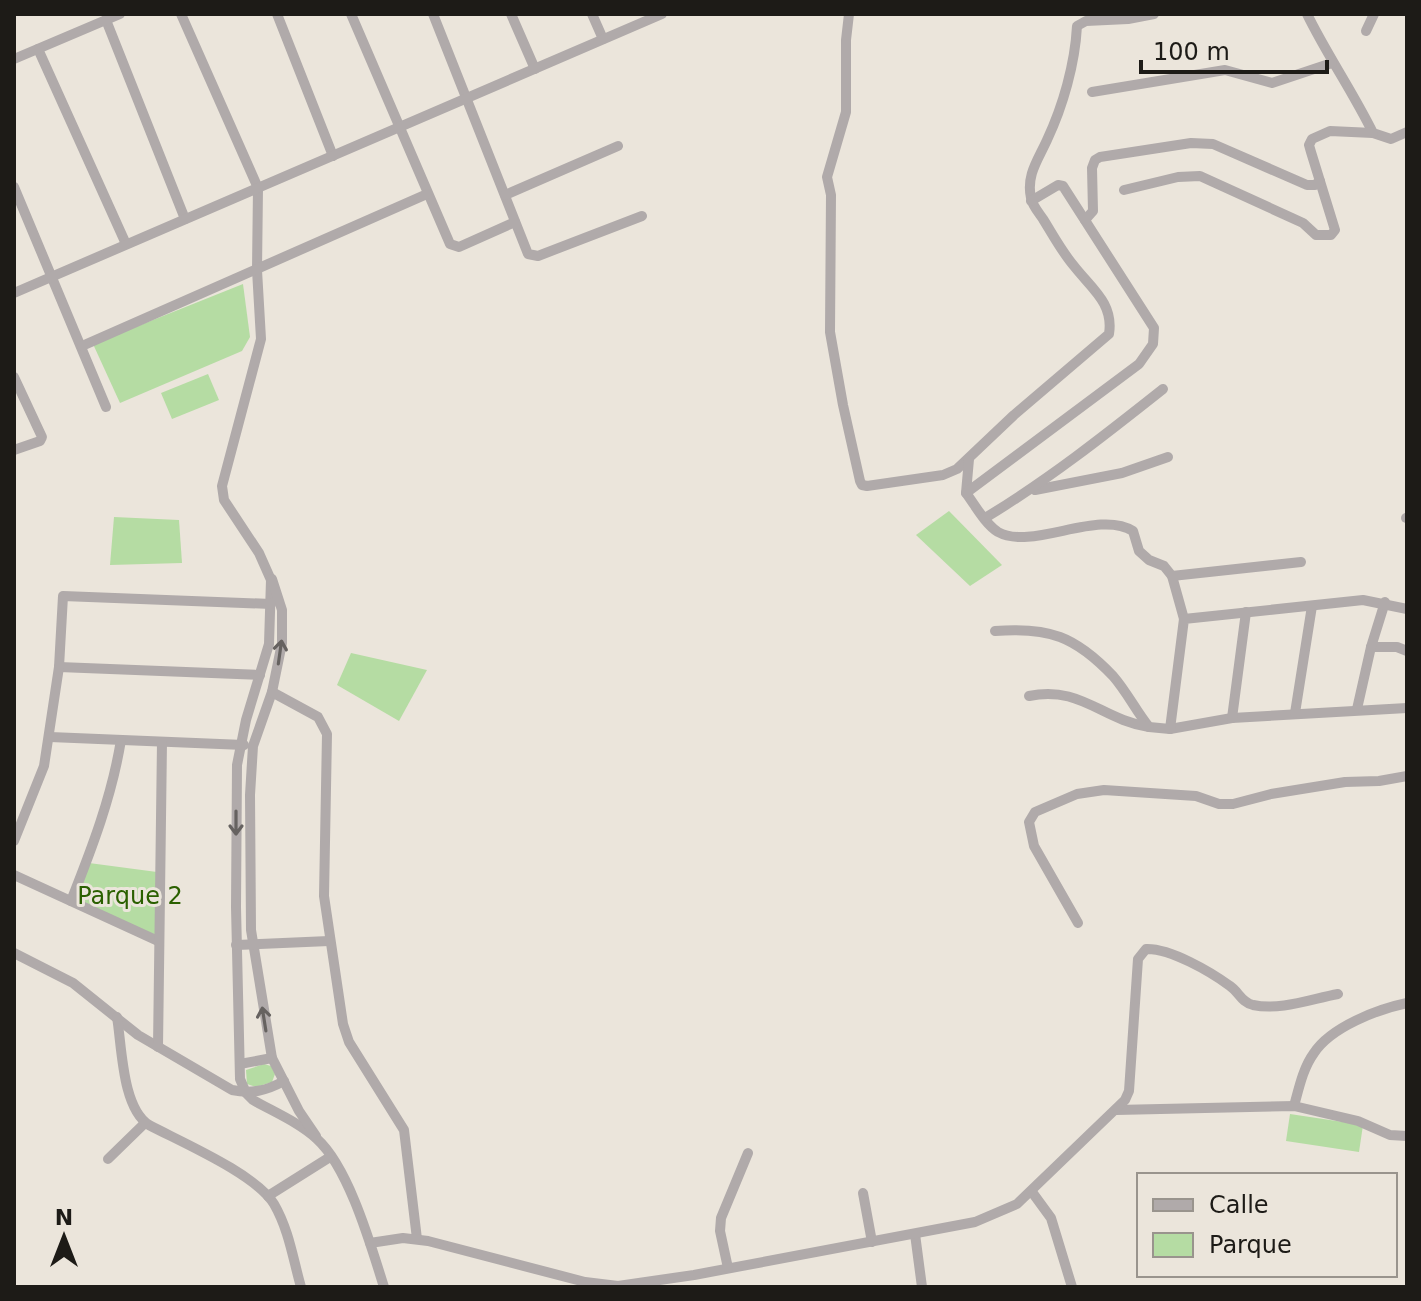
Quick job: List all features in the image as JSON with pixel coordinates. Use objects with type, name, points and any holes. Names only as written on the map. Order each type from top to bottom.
[{"type":"street","points":[[14,59],[120,14]]},
{"type":"street","points":[[181,14],[258,188],[257,270],[261,339],[222,486],[224,500],[259,553],[278,593],[282,629],[280,658],[272,692],[253,746],[250,795],[253,944],[272,1058],[345,1182],[384,1287]]},
{"type":"street","points":[[277,14],[333,156]]},
{"type":"street","points":[[351,14],[452,247],[459,247],[515,222]]},
{"type":"street","points":[[433,14],[526,252],[534,256],[642,216]]},
{"type":"street","points":[[511,14],[535,69]]},
{"type":"street","points":[[592,14],[603,39]]},
{"type":"street","points":[[14,293],[662,14]]},
{"type":"street","points":[[849,14],[846,112],[827,177],[831,195],[830,332],[860,481],[867,486],[943,475],[957,469],[1014,415],[1109,334],[1112,318],[1096,288],[1074,266],[1031,201],[1033,163],[1047,140],[1065,90],[1076,46],[1077,26],[1086,21],[1154,14]]},
{"type":"street","points":[[1307,14],[1373,133]]},
{"type":"street","points":[[1366,31],[1374,14]]},
{"type":"street","points":[[106,20],[185,219]]},
{"type":"street","points":[[38,49],[126,244]]},
{"type":"street","points":[[1092,92],[1225,70],[1272,83],[1332,63]]},
{"type":"street","points":[[1124,190],[1178,177],[1200,176],[1303,223],[1316,235],[1331,235],[1335,230],[1309,145],[1312,139],[1330,131],[1373,133],[1391,139],[1407,132]]},
{"type":"street","points":[[1085,220],[1093,211],[1092,168],[1100,157],[1191,143],[1213,144],[1307,185],[1320,181]]},
{"type":"street","points":[[505,195],[618,146]]},
{"type":"street","points":[[966,493],[1139,364],[1153,344],[1154,328],[1061,184],[1031,201]]},
{"type":"street","points":[[14,187],[106,407]]},
{"type":"street","points":[[82,346],[427,194]]},
{"type":"street","points":[[14,377],[42,437],[40,441],[14,450]]},
{"type":"street","points":[[985,518],[1030,491],[1163,389]]},
{"type":"street","points":[[1030,491],[1122,473],[1168,457]]},
{"type":"street","points":[[969,459],[966,493],[997,532],[1019,537],[1103,525],[1124,526],[1133,531],[1139,551],[1149,560],[1164,566],[1172,576],[1184,619],[1170,729]]},
{"type":"street","points":[[1172,576],[1301,562]]},
{"type":"street","points":[[246,1093],[240,1079],[236,945],[237,785],[240,745],[269,644],[270,574]]},
{"type":"street","points":[[14,841],[38,788],[50,737],[59,667],[63,596],[271,604]]},
{"type":"street","points":[[1184,619],[1363,600],[1385,602],[1407,609]]},
{"type":"street","points":[[1357,709],[1385,602]]},
{"type":"street","points":[[1295,713],[1312,606]]},
{"type":"street","points":[[1232,718],[1246,612]]},
{"type":"street","points":[[995,631],[1016,629],[1059,635],[1113,676],[1149,727]]},
{"type":"street","points":[[1371,647],[1397,647],[1407,651]]},
{"type":"street","points":[[59,667],[260,675]]},
{"type":"street","points":[[272,692],[318,717],[327,734],[323,871],[329,941],[349,1042],[397,1117],[407,1139],[417,1239]]},
{"type":"street","points":[[1029,696],[1049,692],[1075,696],[1128,724],[1170,729],[1232,718],[1407,708]]},
{"type":"street","points":[[50,737],[253,746]]},
{"type":"street","points":[[71,901],[105,811],[121,740]]},
{"type":"street","points":[[158,1047],[162,742]]},
{"type":"street","points":[[1078,923],[1034,846],[1029,822],[1035,812],[1077,794],[1104,790],[1196,796],[1219,804],[1233,804],[1271,794],[1345,782],[1407,776]]},
{"type":"street","points":[[14,875],[158,941]]},
{"type":"street","points":[[236,945],[329,941]]},
{"type":"street","points":[[370,1243],[417,1239],[597,1284],[655,1284],[990,1217],[1017,1204],[1032,1192],[1125,1100],[1129,1091],[1138,959],[1146,949],[1161,950],[1213,975],[1234,989],[1243,1002],[1254,1005],[1272,1007],[1338,994]]},
{"type":"street","points":[[14,953],[73,983],[138,1035],[232,1090],[246,1093],[318,1140]]},
{"type":"street","points":[[1294,1106],[1305,1068],[1321,1042],[1380,1008],[1407,1003]]},
{"type":"street","points":[[117,1017],[129,1094],[136,1113],[145,1123],[238,1173],[268,1196],[285,1226],[301,1287]]},
{"type":"street","points":[[240,1064],[272,1058]]},
{"type":"street","points":[[246,1093],[274,1087],[284,1081]]},
{"type":"street","points":[[1116,1110],[1294,1106],[1358,1121],[1390,1135],[1407,1136]]},
{"type":"street","points":[[108,1159],[145,1123]]},
{"type":"street","points":[[728,1268],[720,1231],[721,1218],[748,1153]]},
{"type":"street","points":[[268,1196],[330,1157]]},
{"type":"street","points":[[1032,1192],[1051,1218],[1072,1287]]},
{"type":"street","points":[[863,1193],[872,1242]]},
{"type":"street","points":[[915,1234],[922,1287]]},
{"type":"green space","points":[[243,284],[250,337],[242,351],[120,403],[93,344]]},
{"type":"green space","points":[[208,374],[219,400],[172,419],[161,393]]},
{"type":"green space","points":[[949,511],[1002,565],[970,586],[916,535]]},
{"type":"green space","points":[[114,517],[179,520],[182,563],[110,565]]},
{"type":"green space","points":[[351,653],[427,670],[399,721],[337,685]]},
{"type":"green space","name":"Parque 2","points":[[89,863],[157,872],[156,937],[75,900]]},
{"type":"green space","points":[[264,1064],[271,1066],[275,1074],[272,1082],[256,1087],[247,1084],[246,1070]]},
{"type":"green space","points":[[1290,1114],[1363,1125],[1359,1152],[1286,1141]]}]
